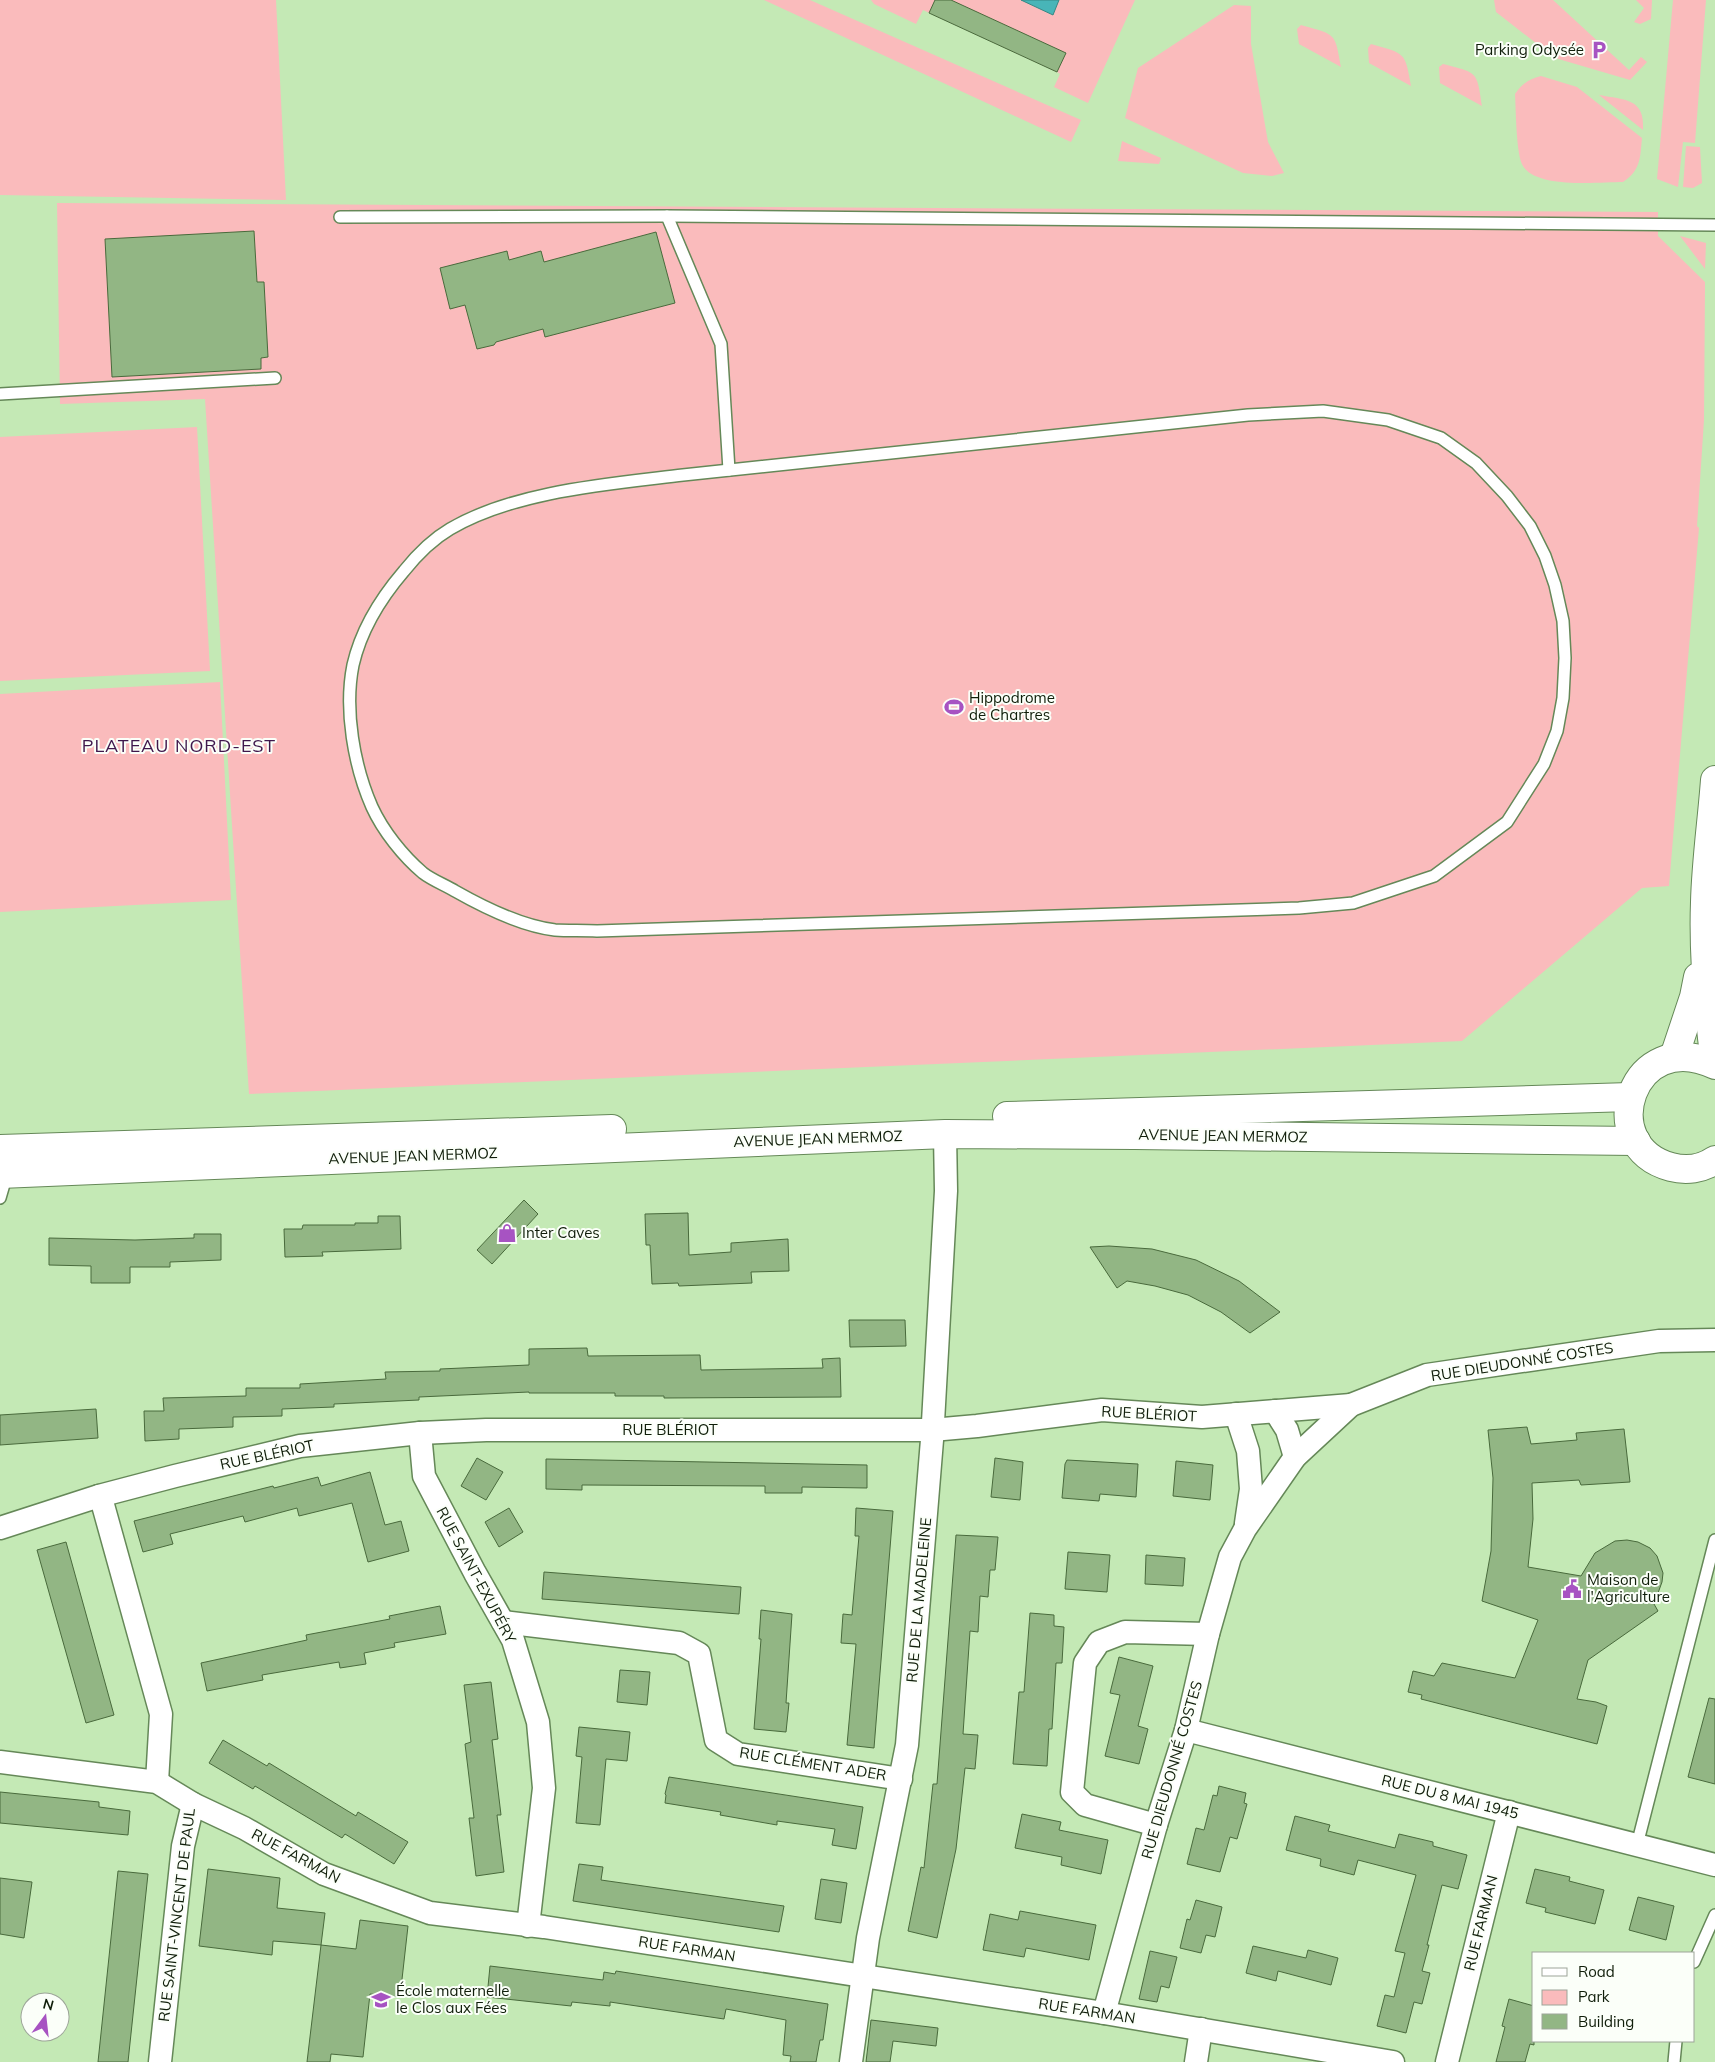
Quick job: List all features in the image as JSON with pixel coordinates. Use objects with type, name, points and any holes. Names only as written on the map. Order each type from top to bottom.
[{"type":"main road","points":[[1674,1057],[1694,997],[1710,902],[1715,780]]},
{"type":"main road","points":[[1704,934],[1707,1003],[1715,1063],[1688,1056],[1674,1057],[1659,1062],[1646,1071],[1636,1083],[1630,1097],[1628,1112],[1630,1127],[1636,1141],[1647,1155],[1662,1164],[1679,1169],[1696,1168],[1715,1160]]},
{"type":"main road","name":"AVENUE JEAN MERMOZ","points":[[2,1174],[1630,1097]]},
{"type":"main road","name":"AVENUE JEAN MERMOZ","points":[[2,1174],[945,1134],[1135,1134],[1636,1141]]},
{"type":"street","name":"RUE DE LA MADELEINE","points":[[851,2062],[868,1938],[907,1745],[932,1430],[946,1191],[945,1134]]},
{"type":"street","name":"RUE DIEUDONNÉ COSTES","points":[[1104,2013],[1156,1825],[1186,1730],[1208,1634],[1230,1557],[1245,1529],[1295,1457],[1351,1405],[1427,1375],[1659,1341],[1715,1340]]},
{"type":"street","name":"RUE BLÉRIOT","points":[[0,1528],[99,1496],[300,1446],[420,1433],[486,1430],[932,1430],[1102,1410],[1202,1417],[1351,1405]]},
{"type":"street","points":[[1275,1411],[1287,1430],[1295,1457]]},
{"type":"street","name":"RUE DIEUDONNÉ COSTES","points":[[1236,1414],[1249,1460],[1251,1489],[1245,1529]]},
{"type":"street","name":"RUE SAINT-EXUPÉRY","points":[[420,1433],[424,1476],[513,1640],[538,1722],[544,1788],[528,1926]]},
{"type":"street","points":[[0,1762],[157,1782],[161,1714],[99,1496]]},
{"type":"street","name":"RUE CLÉMENT ADER","points":[[503,1622],[679,1643],[699,1654],[716,1740],[738,1754],[901,1778]]},
{"type":"street","points":[[1156,1825],[1085,1805],[1072,1792],[1085,1663],[1098,1642],[1124,1632],[1208,1634]]},
{"type":"street","name":"RUE DU 8 MAI 1945","points":[[1186,1730],[1715,1865]]},
{"type":"street","name":"RUE SAINT-VINCENT DE PAUL","points":[[157,1782],[193,1804],[183,1846],[160,2062]]},
{"type":"street","name":"RUE FARMAN","points":[[193,1804],[244,1828],[324,1874],[430,1913],[544,1927],[1104,2013],[1392,2062]]},
{"type":"street","name":"RUE FARMAN","points":[[1447,2062],[1509,1812]]},
{"type":"street","points":[[1196,2062],[1201,2030]]},
{"type":"lane","points":[[668,216],[721,344],[729,470]]},
{"type":"lane","points":[[340,217],[668,216],[1715,225]]},
{"type":"lane","points":[[0,394],[275,378]]},
{"type":"lane","points":[[1323,411],[1388,420],[1441,438],[1476,463],[1507,496],[1530,526],[1545,556],[1553,578],[1563,621],[1565,658],[1563,698],[1557,731],[1544,764],[1507,822],[1434,876],[1394,891],[1354,902],[1289,909],[597,931],[554,930],[502,916],[424,873],[392,840],[372,808],[358,763],[349,717],[353,666],[366,626],[387,590],[415,558],[449,530],[495,509],[541,495],[598,485],[729,470],[1248,415],[1323,411]]},
{"type":"lane","points":[[1637,1845],[1715,1540]]},
{"type":"lane","points":[[1695,1960],[1715,1915]]},
{"type":"lane","points":[[1674,2062],[1676,2042]]},
{"type":"green space","points":[[0,0],[276,0],[286,200],[0,195]]},
{"type":"green space","points":[[764,0],[810,0],[1081,120],[1071,142]]},
{"type":"green space","points":[[871,0],[1135,0],[1088,103],[1054,87],[1060,74],[1057,72],[923,10],[916,24],[874,4]]},
{"type":"green space","points":[[1494,0],[1553,0],[1629,70],[1641,57],[1647,62],[1630,80],[1555,58],[1496,12]]},
{"type":"green space","points":[[1636,0],[1652,0],[1651,19],[1640,24],[1634,22],[1644,8]]},
{"type":"green space","points":[[1673,0],[1706,0],[1695,143],[1683,142],[1678,187],[1657,179]]},
{"type":"green space","points":[[1234,5],[1251,6],[1251,44],[1268,142],[1284,173],[1272,176],[1243,173],[1125,118],[1138,68]]},
{"type":"green space","points":[[1301,25],[1327,33],[1332,37],[1337,47],[1341,67],[1299,44],[1297,29]]},
{"type":"green space","points":[[1371,44],[1397,52],[1402,56],[1407,66],[1411,86],[1369,63],[1368,48]]},
{"type":"green space","points":[[1443,64],[1463,69],[1473,75],[1479,86],[1482,106],[1440,83],[1439,67]]},
{"type":"green space","points":[[1541,76],[1577,87],[1642,138],[1641,152],[1636,168],[1623,182],[1569,183],[1554,181],[1530,173],[1523,166],[1518,143],[1515,94],[1526,82]]},
{"type":"green space","points":[[1599,95],[1632,102],[1641,112],[1643,130]]},
{"type":"green space","points":[[1122,141],[1161,158],[1159,164],[1118,161]]},
{"type":"green space","points":[[1686,146],[1700,147],[1702,183],[1693,188],[1683,187]]},
{"type":"green space","name":"Hippodrome de Chartres","points":[[57,203],[1658,212],[1658,236],[1705,282],[1704,420],[1697,526],[1699,528],[1669,886],[1642,888],[1462,1041],[249,1094],[205,399],[60,404]]},
{"type":"green space","points":[[1680,236],[1706,243],[1705,269]]},
{"type":"green space","points":[[197,427],[210,671],[0,681],[0,437]]},
{"type":"green space","points":[[220,682],[231,900],[0,912],[0,694]]},
{"type":"water","points":[[1021,0],[1059,0],[1053,15]]},
{"type":"building","points":[[935,0],[951,0],[1066,53],[1057,72],[929,13]]},
{"type":"building","points":[[254,231],[257,282],[264,282],[268,357],[261,358],[261,369],[112,377],[105,239]]},
{"type":"building","points":[[656,232],[675,303],[545,337],[543,329],[477,349],[465,305],[450,309],[440,268],[507,251],[509,260],[541,251],[544,262]]},
{"type":"building","name":"Inter Caves","points":[[524,1200],[538,1214],[492,1264],[477,1250]]},
{"type":"building","points":[[688,1213],[689,1255],[731,1252],[731,1243],[788,1239],[789,1271],[751,1272],[752,1283],[679,1286],[678,1283],[652,1284],[650,1245],[646,1245],[645,1214]]},
{"type":"building","points":[[378,1216],[400,1216],[401,1249],[322,1252],[323,1256],[285,1257],[284,1229],[302,1229],[303,1225],[378,1223]]},
{"type":"building","points":[[194,1234],[221,1234],[221,1260],[170,1262],[170,1267],[130,1267],[130,1283],[91,1283],[91,1266],[49,1265],[49,1238],[135,1240],[194,1238]]},
{"type":"building","points":[[1109,1246],[1152,1249],[1196,1260],[1239,1281],[1280,1312],[1250,1333],[1221,1312],[1188,1295],[1127,1281],[1117,1288],[1090,1247]]},
{"type":"building","points":[[849,1320],[905,1320],[906,1346],[850,1347]]},
{"type":"building","points":[[587,1348],[588,1356],[700,1355],[701,1370],[823,1368],[822,1359],[840,1358],[841,1397],[664,1398],[664,1396],[615,1396],[615,1393],[529,1392],[419,1397],[419,1400],[334,1404],[334,1407],[282,1409],[282,1416],[233,1417],[233,1427],[179,1429],[179,1439],[145,1441],[144,1411],[164,1411],[163,1398],[246,1396],[246,1388],[300,1388],[300,1384],[386,1379],[385,1372],[440,1371],[440,1369],[529,1365],[529,1349]]},
{"type":"building","points":[[96,1409],[98,1438],[0,1445],[0,1415]]},
{"type":"building","name":"Maison de l'Agriculture","points":[[1527,1427],[1531,1444],[1577,1440],[1576,1433],[1624,1429],[1630,1482],[1581,1485],[1579,1480],[1532,1483],[1533,1519],[1528,1567],[1581,1576],[1595,1553],[1615,1541],[1627,1540],[1638,1542],[1650,1548],[1657,1556],[1663,1573],[1662,1582],[1654,1604],[1658,1611],[1588,1660],[1577,1699],[1607,1706],[1597,1744],[1421,1699],[1422,1695],[1408,1692],[1413,1671],[1434,1676],[1442,1663],[1515,1678],[1538,1620],[1482,1601],[1491,1551],[1493,1478],[1488,1430]]},
{"type":"building","points":[[477,1458],[503,1472],[486,1500],[461,1486]]},
{"type":"building","points":[[995,1458],[1023,1462],[1020,1500],[991,1497]]},
{"type":"building","points":[[546,1459],[867,1465],[867,1488],[802,1487],[802,1493],[765,1493],[765,1486],[582,1485],[582,1490],[546,1489]]},
{"type":"building","points":[[1067,1460],[1138,1464],[1136,1497],[1100,1494],[1099,1501],[1062,1498]]},
{"type":"building","points":[[1176,1461],[1213,1465],[1210,1500],[1173,1496]]},
{"type":"building","points":[[370,1472],[385,1525],[401,1521],[409,1551],[368,1562],[352,1503],[299,1516],[297,1508],[245,1522],[243,1516],[170,1534],[173,1544],[143,1552],[134,1521],[273,1486],[274,1488],[318,1477],[321,1486]]},
{"type":"building","points":[[509,1508],[523,1532],[499,1547],[485,1522]]},
{"type":"building","points":[[856,1508],[893,1511],[874,1748],[847,1745],[856,1644],[841,1643],[843,1614],[852,1615],[859,1536],[855,1536]]},
{"type":"building","points":[[956,1535],[998,1537],[995,1570],[990,1570],[988,1597],[980,1596],[978,1632],[970,1631],[963,1734],[978,1735],[975,1769],[965,1768],[956,1849],[937,1938],[908,1931],[921,1867],[924,1868],[933,1784],[937,1784]]},
{"type":"building","points":[[66,1542],[114,1715],[86,1723],[37,1550]]},
{"type":"building","points":[[1068,1552],[1110,1555],[1107,1592],[1065,1589]]},
{"type":"building","points":[[1146,1555],[1185,1558],[1183,1586],[1145,1584]]},
{"type":"building","points":[[544,1572],[741,1587],[739,1614],[542,1599]]},
{"type":"building","points":[[440,1606],[446,1634],[394,1643],[395,1647],[364,1653],[366,1664],[340,1668],[339,1662],[262,1675],[263,1680],[207,1691],[201,1663],[307,1640],[306,1635],[390,1619],[389,1616]]},
{"type":"building","points":[[761,1610],[792,1614],[786,1703],[789,1703],[786,1732],[754,1729],[761,1639],[759,1639]]},
{"type":"building","points":[[1030,1613],[1054,1615],[1054,1626],[1064,1627],[1062,1663],[1056,1663],[1052,1729],[1049,1729],[1047,1766],[1013,1764],[1019,1692],[1024,1692]]},
{"type":"building","points":[[1119,1657],[1153,1666],[1138,1726],[1148,1729],[1139,1764],[1105,1756],[1120,1695],[1110,1693]]},
{"type":"building","points":[[620,1670],[650,1672],[647,1705],[617,1702]]},
{"type":"building","points":[[491,1682],[498,1739],[492,1740],[501,1815],[497,1815],[504,1872],[476,1876],[469,1818],[474,1818],[465,1744],[471,1742],[464,1685]]},
{"type":"building","points":[[1709,1698],[1715,1699],[1715,1784],[1688,1777]]},
{"type":"building","points":[[579,1727],[630,1732],[627,1761],[606,1759],[600,1825],[576,1823],[582,1757],[576,1756]]},
{"type":"building","points":[[223,1740],[267,1766],[269,1763],[356,1816],[358,1812],[408,1842],[394,1864],[345,1834],[342,1838],[255,1786],[253,1789],[209,1763]]},
{"type":"building","points":[[669,1777],[863,1807],[856,1849],[832,1845],[835,1829],[777,1821],[777,1825],[720,1815],[721,1812],[665,1803]]},
{"type":"building","points":[[1219,1786],[1246,1793],[1244,1803],[1247,1804],[1237,1839],[1230,1837],[1220,1872],[1187,1864],[1196,1828],[1204,1830],[1213,1795],[1217,1796]]},
{"type":"building","points":[[0,1792],[99,1802],[99,1807],[130,1811],[128,1835],[0,1823]]},
{"type":"building","points":[[1022,1814],[1061,1822],[1059,1830],[1108,1840],[1101,1874],[1061,1865],[1062,1857],[1015,1848]]},
{"type":"building","points":[[1295,1816],[1330,1825],[1328,1831],[1395,1848],[1399,1834],[1433,1842],[1433,1846],[1467,1855],[1458,1889],[1442,1885],[1422,1971],[1430,1973],[1422,2004],[1414,2002],[1406,2033],[1377,2026],[1385,1995],[1394,1997],[1405,1953],[1395,1951],[1416,1875],[1358,1860],[1354,1875],[1320,1866],[1321,1859],[1286,1850]]},
{"type":"building","points":[[579,1864],[603,1867],[601,1880],[784,1906],[779,1932],[573,1901]]},
{"type":"building","points":[[208,1869],[280,1878],[277,1908],[325,1913],[321,1945],[273,1941],[272,1955],[199,1946]]},
{"type":"building","points":[[1535,1869],[1570,1877],[1569,1881],[1604,1890],[1595,1924],[1545,1912],[1546,1908],[1526,1903]]},
{"type":"building","points":[[118,1871],[148,1874],[128,2062],[98,2062]]},
{"type":"building","points":[[0,1878],[32,1882],[24,1938],[0,1934]]},
{"type":"building","points":[[821,1879],[847,1883],[841,1923],[815,1919]]},
{"type":"building","points":[[1638,1897],[1674,1906],[1666,1940],[1629,1930]]},
{"type":"building","points":[[1196,1900],[1222,1907],[1215,1937],[1206,1935],[1201,1953],[1180,1948],[1187,1919],[1190,1920]]},
{"type":"building","points":[[1020,1911],[1096,1925],[1089,1960],[1026,1948],[1024,1957],[983,1950],[990,1914],[1018,1920]]},
{"type":"building","points":[[360,1920],[408,1926],[400,1997],[370,1994],[363,2057],[331,2054],[330,2062],[307,2062],[321,1945],[356,1949]]},
{"type":"building","points":[[1253,1946],[1306,1958],[1308,1950],[1338,1958],[1331,1985],[1278,1971],[1276,1981],[1246,1973]]},
{"type":"building","points":[[1150,1951],[1177,1957],[1169,1988],[1161,1986],[1157,2002],[1139,1999]]},
{"type":"building","points":[[490,1966],[603,1980],[604,1972],[615,1974],[616,1971],[828,2004],[823,2040],[820,2040],[816,2062],[790,2062],[791,2056],[783,2055],[786,2020],[726,2009],[724,2019],[610,2002],[610,2006],[572,2002],[571,2006],[487,1997]]},
{"type":"building","points":[[1509,1999],[1532,2005],[1532,2042],[1534,2042],[1534,2045],[1530,2044],[1525,2062],[1496,2062],[1505,2027],[1502,2026]]},
{"type":"building","points":[[871,2020],[938,2028],[936,2046],[893,2041],[890,2062],[866,2062]]},
{"type":"place","name":"Parking Odysée","points":[[1599,50]]},
{"type":"place","name":"Hippodrome de Chartres","points":[[954,707]]},
{"type":"place","name":"Inter Caves","points":[[507,1233]]},
{"type":"place","name":"Maison de l'Agriculture","points":[[1572,1589]]},
{"type":"place","name":"École maternelle le Clos aux Fées","points":[[381,2000]]},
{"type":"district","name":"PLATEAU NORD-EST","points":[[179,746]]}]
